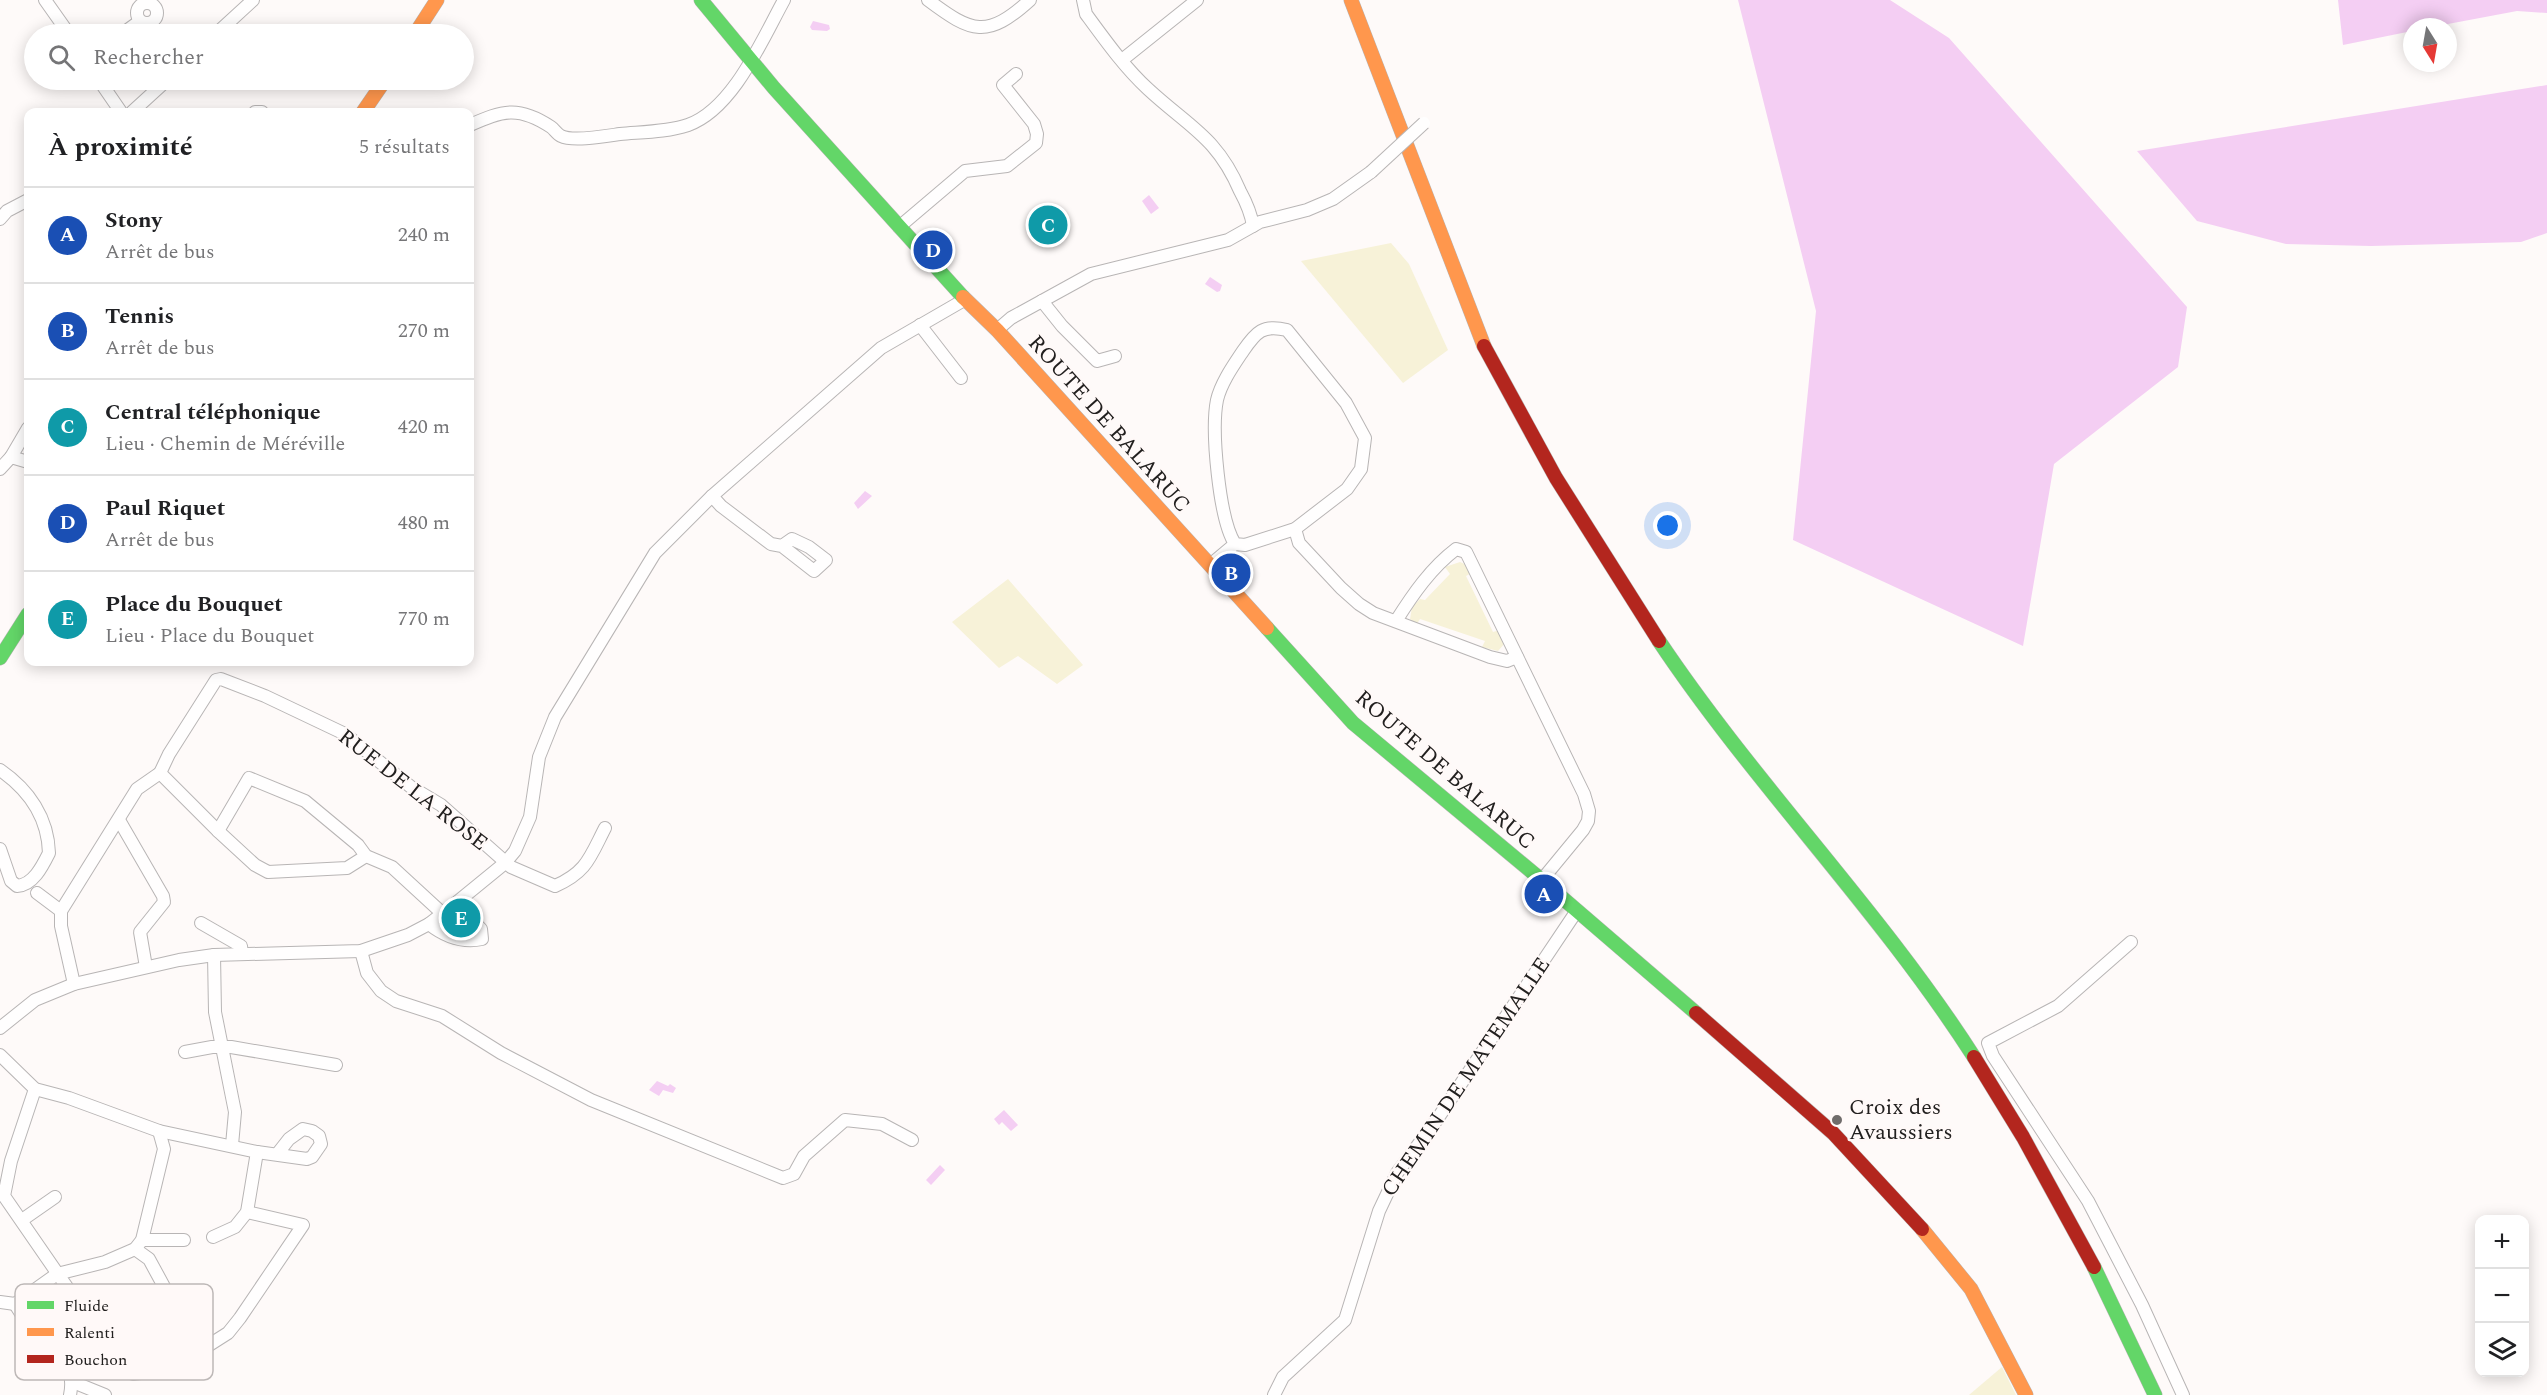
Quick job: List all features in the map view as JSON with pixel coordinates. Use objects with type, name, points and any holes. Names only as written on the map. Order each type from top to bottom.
[{"type":"street","points":[[45,0],[62,24]]},
{"type":"street","points":[[227,24],[253,0]]},
{"type":"street","points":[[421,24],[437,0]]},
{"type":"street","name":"ROUTE DE BALARUC","points":[[701,0],[750,60],[964,300],[997,330],[1353,723],[1541,880],[1833,1133],[1873,1174],[1940,1249],[1971,1289],[2026,1395]]},
{"type":"street","points":[[474,123],[500,112],[521,112],[550,126],[562,136],[589,138],[687,125],[708,115],[723,100],[750,60],[784,0]]},
{"type":"street","points":[[928,0],[952,18],[977,28],[999,22],[1016,13],[1030,0]]},
{"type":"street","points":[[1083,0],[1086,14],[1147,89],[1208,138],[1221,153],[1235,179],[1253,226]]},
{"type":"street","points":[[1122,60],[1197,0]]},
{"type":"street","points":[[1352,0],[1477,331],[1499,378],[1553,477],[1627,592],[1718,723],[1897,947],[1969,1050],[2051,1184],[2107,1290],[2155,1395]]},
{"type":"street","points":[[136,24],[140,21]]},
{"type":"street","points":[[899,227],[965,171],[1007,166],[1036,143],[1037,135],[1034,124],[1003,85],[1016,74]]},
{"type":"street","points":[[106,90],[118,108]]},
{"type":"street","points":[[136,108],[156,90]]},
{"type":"street","points":[[366,108],[378,90]]},
{"type":"street","points":[[997,330],[1011,318],[1091,274],[1228,240],[1253,226],[1333,199],[1371,172],[1424,123]]},
{"type":"street","points":[[2,213],[24,202]]},
{"type":"street","points":[[0,1028],[36,1000],[74,984],[146,967],[214,955],[360,951],[391,943],[429,924],[505,862],[515,851],[530,817],[539,757],[555,717],[655,553],[712,496],[881,348],[964,300]]},
{"type":"street","points":[[1042,301],[1062,326],[1097,361],[1115,356]]},
{"type":"street","points":[[920,325],[961,378]]},
{"type":"street","points":[[1210,565],[1235,544],[1245,545],[1295,529],[1347,489],[1360,469],[1365,438],[1346,403],[1287,330],[1273,327],[1260,331],[1246,347],[1232,368],[1218,398],[1215,427],[1218,467],[1228,534],[1235,544]]},
{"type":"street","points":[[0,469],[23,447]]},
{"type":"street","points":[[10,457],[24,461]]},
{"type":"street","points":[[712,496],[721,506],[771,544],[782,546]]},
{"type":"street","points":[[1295,529],[1299,543],[1341,588],[1373,613],[1490,657],[1507,660],[1517,657]]},
{"type":"street","points":[[1396,621],[1426,578],[1456,549],[1466,552],[1584,794],[1588,811],[1588,822],[1583,830],[1541,880]]},
{"type":"street","points":[[0,658],[24,620]]},
{"type":"street","name":"RUE DE LA ROSE","points":[[160,773],[212,684],[221,679],[265,696],[345,734],[411,787],[441,805],[505,862]]},
{"type":"street","points":[[0,770],[20,786],[35,804],[46,829],[49,853],[31,881],[25,886],[17,886],[11,881],[0,849]]},
{"type":"street","points":[[74,984],[61,926],[61,911],[137,789],[160,773],[218,831],[255,864],[268,872],[347,868],[366,856]]},
{"type":"street","points":[[218,831],[249,778],[305,801],[358,846],[366,856],[392,867],[442,913]]},
{"type":"street","points":[[119,820],[163,896],[164,902],[140,932],[146,967]]},
{"type":"street","points":[[505,862],[537,880],[555,886],[575,877],[589,859],[605,828]]},
{"type":"street","points":[[37,893],[61,911]]},
{"type":"street","points":[[429,924],[455,939],[473,941],[482,939],[481,929],[456,903]]},
{"type":"street","name":"CHEMIN DE MATEMALLE","points":[[1274,1395],[1283,1377],[1345,1320],[1379,1211],[1397,1173],[1436,1121],[1576,912]]},
{"type":"street","points":[[201,923],[241,946],[242,954]]},
{"type":"street","points":[[2132,942],[2058,1006],[1988,1042],[1994,1056],[2088,1202],[2142,1305],[2182,1395]]},
{"type":"street","points":[[360,951],[367,972],[381,991],[396,1001],[442,1016],[500,1052],[591,1100],[783,1178],[794,1174],[804,1156],[845,1120],[882,1124],[912,1140]]},
{"type":"street","points":[[214,955],[215,1012],[235,1112],[232,1145]]},
{"type":"street","points":[[185,1052],[221,1047],[336,1065]]},
{"type":"street","points":[[0,1055],[35,1089],[69,1098],[159,1131],[257,1152],[278,1153]]},
{"type":"street","points":[[35,1089],[4,1196],[63,1284]]},
{"type":"street","points":[[139,1245],[164,1149],[159,1131]]},
{"type":"street","points":[[213,1237],[235,1227],[247,1212],[257,1152]]},
{"type":"street","points":[[22,1220],[55,1197]]},
{"type":"street","points":[[213,1345],[228,1333],[303,1225],[247,1212]]},
{"type":"street","points":[[43,1284],[57,1274],[105,1262],[139,1245],[184,1240]]},
{"type":"street","points":[[139,1245],[163,1284]]},
{"type":"street","points":[[0,1302],[15,1304]]},
{"type":"street","points":[[71,1389],[105,1395]]},
{"type":"shaded area","points":[[1738,0],[1890,0],[1949,38],[2187,307],[2178,367],[2054,464],[2023,646],[1793,540],[1816,311]]},
{"type":"shaded area","points":[[2338,0],[2547,0],[2547,13],[2517,11],[2457,22],[2457,18],[2403,18],[2403,33],[2343,45]]},
{"type":"shaded area","points":[[813,21],[829,25],[830,29],[827,31],[812,30],[810,27]]},
{"type":"shaded area","points":[[2547,85],[2547,233],[2521,242],[2371,246],[2286,244],[2197,221],[2137,151]]},
{"type":"shaded area","points":[[1149,195],[1159,208],[1151,214],[1142,201]]},
{"type":"shaded area","points":[[1391,243],[1409,264],[1448,350],[1403,383],[1301,261]]},
{"type":"shaded area","points":[[1210,277],[1222,285],[1220,291],[1217,292],[1205,284]]},
{"type":"shaded area","points":[[865,491],[872,496],[858,509],[854,503]]},
{"type":"shaded area","points":[[1460,562],[1469,566],[1473,572],[1466,576],[1493,632],[1500,630],[1505,643],[1498,651],[1482,647],[1485,641],[1420,619],[1416,625],[1410,619],[1412,607],[1420,599],[1425,600],[1450,574],[1445,567]]},
{"type":"shaded area","points":[[1008,579],[1083,665],[1057,684],[1018,656],[999,668],[952,622]]},
{"type":"shaded area","points":[[657,1081],[676,1088],[673,1093],[663,1090],[659,1096],[649,1090]]},
{"type":"shaded area","points":[[1004,1110],[1018,1125],[1011,1131],[1002,1122],[999,1125],[994,1119]]},
{"type":"shaded area","points":[[940,1165],[945,1170],[931,1185],[926,1180]]},
{"type":"shaded area","points":[[2002,1367],[2016,1395],[1969,1395]]},
{"type":"traffic: fast","points":[[701,0],[774,88],[963,297]]},
{"type":"traffic: fast","points":[[0,658],[24,620]]},
{"type":"traffic: fast","points":[[1267,628],[1353,723],[1538,877],[1696,1013]]},
{"type":"traffic: fast","points":[[1659,641],[1736,746],[1899,950],[1974,1057]]},
{"type":"traffic: fast","points":[[2094,1267],[2155,1395]]},
{"type":"traffic: slow","points":[[421,24],[437,0]]},
{"type":"traffic: slow","points":[[1351,0],[1484,346]]},
{"type":"traffic: slow","points":[[366,108],[378,90]]},
{"type":"traffic: slow","points":[[963,297],[997,330],[1267,628]]},
{"type":"traffic: slow","points":[[1922,1229],[1971,1289],[2026,1395]]},
{"type":"traffic: jam","points":[[1484,346],[1556,478],[1659,641]]},
{"type":"traffic: jam","points":[[1696,1013],[1833,1133],[1922,1229]]},
{"type":"traffic: jam","points":[[1974,1057],[2023,1137],[2094,1267]]},
{"type":"place","name":"Central téléphonique","points":[[1048,225]]},
{"type":"place","name":"Paul Riquet","points":[[933,250]]},
{"type":"place","name":"Tennis","points":[[1231,573]]},
{"type":"place","name":"Stony","points":[[1544,894]]},
{"type":"place","name":"Place du Bouquet","points":[[461,918]]},
{"type":"place","name":"Croix des Avaussiers","points":[[1837,1120]]}]
